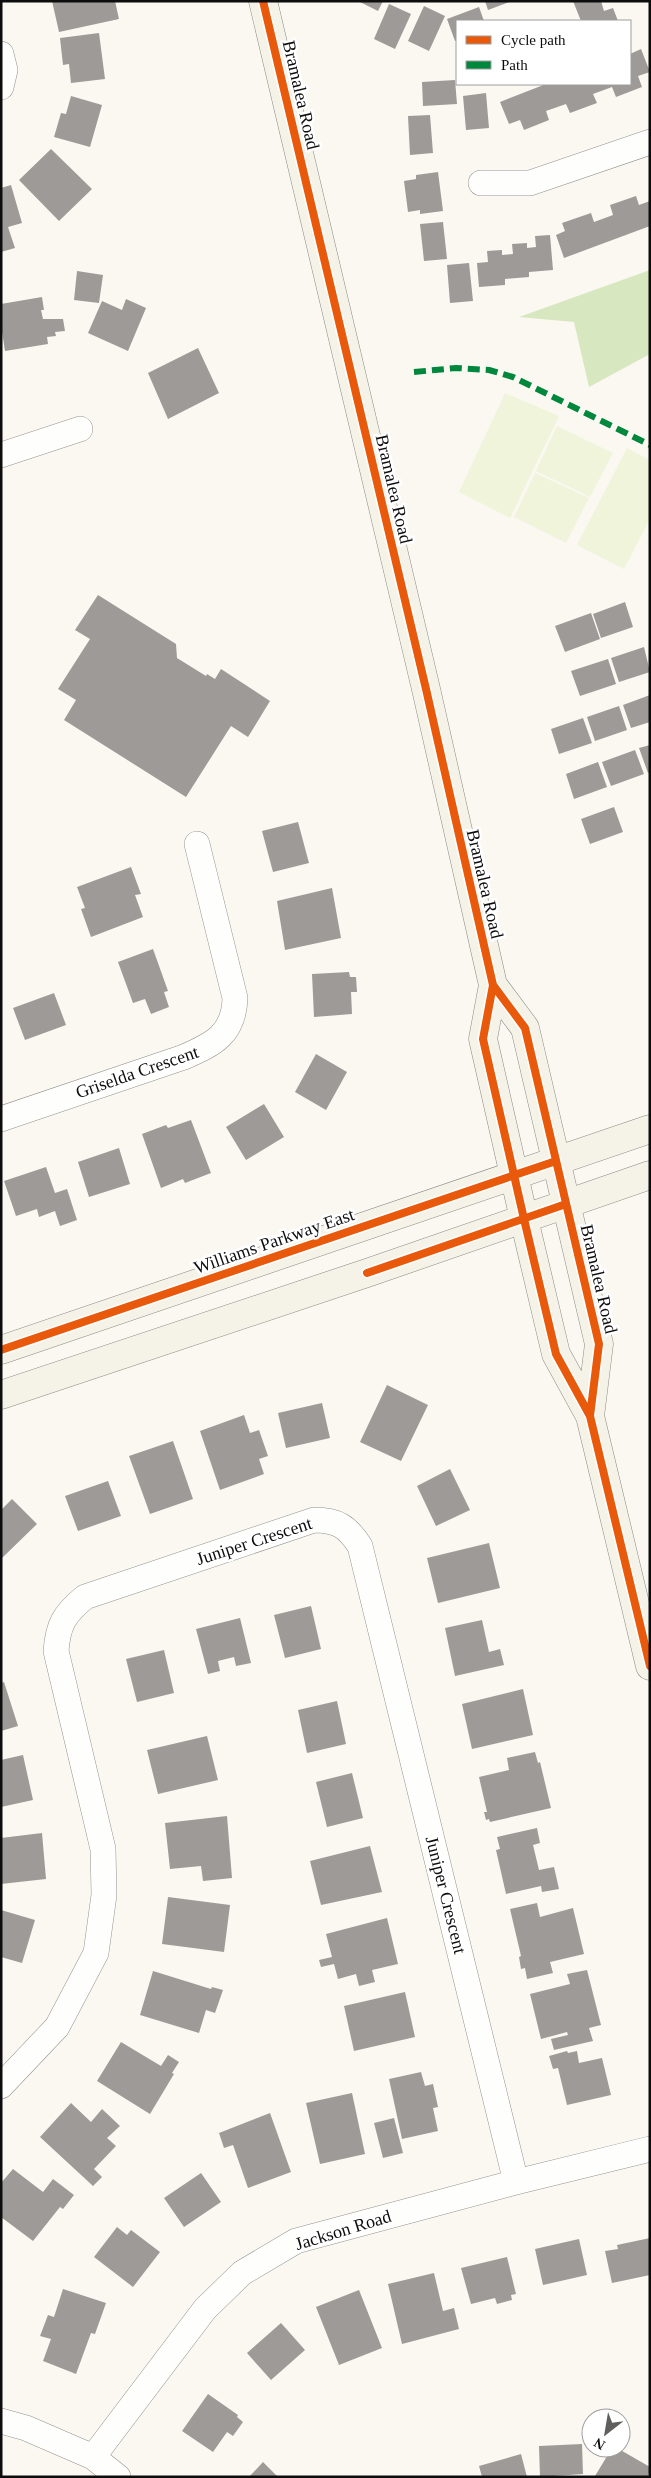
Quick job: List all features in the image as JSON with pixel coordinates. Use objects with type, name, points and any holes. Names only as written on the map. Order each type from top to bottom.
[{"type":"main road","name":"Bramalea Road","points":[[263,1],[426,690],[493,985],[483,1039],[524,1219],[556,1354],[590,1416],[650,1666]]},
{"type":"main road","name":"Bramalea Road","points":[[493,985],[525,1028],[599,1344],[590,1416]]},
{"type":"main road","name":"Williams Parkway East","points":[[1,1350],[650,1129]]},
{"type":"main road","points":[[1,1395],[650,1175]]},
{"type":"street","points":[[1,54],[5,70],[1,87]]},
{"type":"street","points":[[481,182],[530,184],[650,142]]},
{"type":"street","points":[[1,455],[80,429]]},
{"type":"street","name":"Griselda Crescent","points":[[1,1119],[184,1057],[211,1045],[229,1027],[235,1012],[235,998],[198,844]]},
{"type":"street","name":"Juniper Crescent","points":[[1,2086],[57,2027],[96,1953],[104,1894],[103,1849],[56,1651],[58,1632],[64,1618],[84,1597],[314,1520],[331,1520],[351,1532],[360,1546],[516,2182]]},
{"type":"street","name":"Jackson Road","points":[[93,2457],[205,2309],[242,2273],[296,2241],[516,2182],[650,2149]]},
{"type":"street","points":[[1,2421],[26,2428],[93,2457],[118,2477]]},
{"type":"green space","points":[[650,270],[650,354],[589,387],[574,322],[519,317]]},
{"type":"green space","points":[[505,393],[559,416],[510,518],[459,492]]},
{"type":"green space","points":[[557,426],[613,453],[590,497],[536,471]]},
{"type":"green space","points":[[627,448],[650,460],[650,519],[624,569],[577,545]]},
{"type":"green space","points":[[535,473],[589,498],[566,543],[514,517]]},
{"type":"building","points":[[52,1],[115,1],[119,19],[59,32]]},
{"type":"building","points":[[358,1],[383,1],[378,11]]},
{"type":"building","points":[[485,1],[512,1],[488,10]]},
{"type":"building","points":[[573,1],[601,1],[604,11],[613,8],[618,20],[581,20]]},
{"type":"building","points":[[389,4],[411,14],[395,49],[374,39]]},
{"type":"building","points":[[424,6],[445,16],[429,51],[408,41]]},
{"type":"building","points":[[479,7],[484,20],[456,20],[455,41],[447,19]]},
{"type":"building","points":[[99,33],[105,79],[71,83],[69,64],[63,65],[60,38]]},
{"type":"building","points":[[641,49],[650,72],[638,76],[642,87],[616,97],[612,87],[593,94],[597,103],[570,113],[566,104],[546,111],[549,120],[524,130],[520,120],[509,124],[500,102],[543,85],[631,85],[631,54]]},
{"type":"building","points":[[455,80],[457,104],[423,106],[422,82]]},
{"type":"building","points":[[486,93],[489,128],[466,130],[463,96]]},
{"type":"building","points":[[71,96],[102,105],[90,147],[54,137],[61,113],[66,114]]},
{"type":"building","points":[[430,115],[433,153],[410,155],[408,116]]},
{"type":"building","points":[[51,149],[92,189],[59,221],[19,180]]},
{"type":"building","points":[[438,172],[443,211],[420,214],[420,210],[408,212],[404,181],[416,179],[416,175]]},
{"type":"building","points":[[11,185],[22,223],[8,227],[15,248],[1,252],[1,188]]},
{"type":"building","points":[[636,196],[639,205],[650,201],[650,226],[564,258],[556,235],[565,231],[562,223],[591,213],[594,222],[613,215],[610,205]]},
{"type":"building","points":[[443,222],[447,259],[424,261],[420,224]]},
{"type":"building","points":[[550,235],[553,270],[529,272],[529,277],[505,279],[505,285],[479,287],[477,263],[488,262],[487,251],[502,250],[502,255],[513,254],[512,244],[527,243],[527,248],[536,247],[535,236]]},
{"type":"building","points":[[469,263],[473,301],[450,303],[447,265]]},
{"type":"building","points":[[77,271],[103,275],[99,303],[74,300]]},
{"type":"building","points":[[42,297],[44,310],[41,310],[43,319],[63,319],[65,331],[55,332],[56,336],[47,337],[48,344],[5,351],[1,325],[1,304]]},
{"type":"building","points":[[126,299],[146,308],[128,351],[88,333],[102,301],[122,310]]},
{"type":"building","points":[[198,348],[219,393],[168,419],[148,373]]},
{"type":"building","points":[[98,595],[176,644],[177,658],[206,676],[207,674],[215,679],[221,669],[270,701],[248,737],[231,726],[186,797],[64,720],[76,700],[58,689],[90,639],[75,630]]},
{"type":"building","points":[[625,602],[633,627],[601,638],[593,614]]},
{"type":"building","points":[[591,613],[600,639],[565,652],[555,626]]},
{"type":"building","points":[[644,647],[650,672],[619,682],[611,658]]},
{"type":"building","points":[[608,659],[616,684],[580,696],[571,671]]},
{"type":"building","points":[[650,695],[650,722],[631,728],[623,705]]},
{"type":"building","points":[[619,706],[627,730],[595,741],[587,717]]},
{"type":"building","points":[[583,718],[592,743],[559,754],[551,729]]},
{"type":"building","points":[[650,745],[650,772],[648,773],[639,748]]},
{"type":"building","points":[[635,750],[644,774],[611,786],[602,762]]},
{"type":"building","points":[[598,762],[607,787],[574,799],[566,774]]},
{"type":"building","points":[[614,807],[623,832],[590,844],[581,819]]},
{"type":"building","points":[[298,822],[309,863],[273,872],[262,831]]},
{"type":"building","points":[[131,867],[141,894],[135,895],[143,917],[91,937],[81,909],[85,908],[77,887]]},
{"type":"building","points":[[332,888],[341,938],[285,950],[277,901]]},
{"type":"building","points":[[153,949],[168,991],[164,992],[169,1007],[151,1014],[145,999],[133,1003],[118,962]]},
{"type":"building","points":[[349,972],[350,977],[356,977],[357,992],[351,992],[352,1014],[314,1017],[312,974]]},
{"type":"building","points":[[54,993],[66,1025],[25,1040],[13,1008]]},
{"type":"building","points":[[316,1054],[347,1072],[326,1110],[295,1092]]},
{"type":"building","points":[[264,1104],[284,1137],[246,1160],[226,1127]]},
{"type":"building","points":[[191,1120],[211,1173],[185,1183],[183,1179],[161,1188],[142,1134],[166,1125],[168,1128]]},
{"type":"building","points":[[119,1148],[130,1184],[89,1197],[78,1162]]},
{"type":"building","points":[[46,1167],[55,1193],[67,1189],[77,1220],[60,1226],[55,1211],[39,1217],[37,1209],[16,1216],[4,1181]]},
{"type":"building","points":[[387,1385],[428,1405],[401,1461],[360,1442]]},
{"type":"building","points":[[322,1403],[330,1438],[286,1448],[278,1413]]},
{"type":"building","points":[[244,1415],[250,1433],[259,1430],[268,1456],[259,1459],[264,1474],[220,1490],[200,1431]]},
{"type":"building","points":[[173,1441],[193,1499],[150,1514],[129,1456]]},
{"type":"building","points":[[450,1469],[470,1510],[436,1526],[417,1486]]},
{"type":"building","points":[[108,1481],[121,1516],[78,1531],[65,1496]]},
{"type":"building","points":[[12,1499],[37,1524],[1,1559],[1,1510]]},
{"type":"building","points":[[489,1543],[500,1588],[438,1603],[427,1558]]},
{"type":"building","points":[[311,1606],[321,1649],[285,1658],[274,1615]]},
{"type":"building","points":[[240,1618],[251,1663],[236,1666],[234,1657],[218,1661],[220,1671],[208,1674],[196,1629]]},
{"type":"building","points":[[482,1620],[489,1652],[500,1649],[504,1665],[455,1676],[445,1628]]},
{"type":"building","points":[[164,1650],[174,1693],[137,1702],[126,1659]]},
{"type":"building","points":[[4,1682],[18,1726],[1,1731],[1,1683]]},
{"type":"building","points":[[523,1689],[533,1735],[472,1749],[462,1704]]},
{"type":"building","points":[[337,1701],[346,1744],[307,1753],[298,1710]]},
{"type":"building","points":[[207,1736],[218,1780],[158,1794],[147,1750]]},
{"type":"building","points":[[535,1752],[538,1763],[540,1762],[551,1808],[490,1822],[489,1819],[486,1820],[484,1812],[487,1812],[479,1777],[509,1770],[507,1758]]},
{"type":"building","points":[[23,1755],[33,1800],[1,1807],[1,1760]]},
{"type":"building","points":[[352,1773],[363,1818],[327,1827],[316,1782]]},
{"type":"building","points":[[227,1816],[232,1878],[203,1881],[201,1866],[170,1869],[165,1823]]},
{"type":"building","points":[[537,1828],[540,1843],[533,1845],[539,1870],[554,1867],[559,1889],[542,1892],[541,1886],[506,1894],[496,1850],[500,1849],[497,1837]]},
{"type":"building","points":[[42,1833],[46,1879],[1,1884],[1,1838]]},
{"type":"building","points":[[370,1846],[382,1892],[321,1905],[310,1861]]},
{"type":"building","points":[[168,1897],[230,1905],[224,1952],[162,1944]]},
{"type":"building","points":[[537,1903],[540,1917],[573,1908],[584,1954],[550,1962],[553,1973],[527,1979],[525,1968],[521,1969],[519,1957],[521,1956],[510,1909]]},
{"type":"building","points":[[1,1910],[35,1920],[22,1963],[1,1957]]},
{"type":"building","points":[[387,1918],[398,1964],[372,1970],[375,1982],[359,1986],[356,1974],[338,1979],[334,1964],[321,1967],[319,1960],[332,1957],[326,1934]]},
{"type":"building","points":[[587,1970],[601,2025],[589,2028],[593,2041],[554,2050],[551,2039],[568,2035],[567,2032],[541,2039],[530,1994],[570,1984],[567,1974]]},
{"type":"building","points":[[153,1971],[211,1989],[212,1987],[223,1990],[215,2013],[206,2010],[199,2033],[140,2015]]},
{"type":"building","points":[[405,1992],[415,2037],[354,2051],[344,2006]]},
{"type":"building","points":[[121,2042],[161,2066],[168,2055],[179,2062],[150,2114],[97,2081]]},
{"type":"building","points":[[567,2051],[568,2053],[577,2051],[579,2063],[602,2058],[611,2095],[567,2105],[558,2068],[553,2069],[549,2056]]},
{"type":"building","points":[[421,2072],[425,2086],[433,2084],[438,2107],[433,2108],[438,2131],[402,2139],[389,2079]]},
{"type":"building","points":[[352,2093],[365,2154],[320,2164],[306,2103]]},
{"type":"building","points":[[71,2103],[91,2122],[102,2109],[120,2126],[107,2138],[116,2146],[94,2169],[102,2177],[93,2186],[40,2137]]},
{"type":"building","points":[[270,2113],[291,2172],[248,2188],[233,2145],[224,2148],[219,2133]]},
{"type":"building","points":[[394,2118],[403,2153],[383,2158],[374,2123]]},
{"type":"building","points":[[13,2169],[43,2192],[53,2179],[74,2195],[63,2209],[60,2207],[33,2241],[1,2217],[1,2183]]},
{"type":"building","points":[[201,2173],[221,2202],[184,2227],[164,2198]]},
{"type":"building","points":[[117,2227],[127,2235],[131,2230],[160,2252],[133,2287],[94,2257]]},
{"type":"building","points":[[650,2238],[650,2275],[612,2283],[605,2251],[618,2249],[617,2245]]},
{"type":"building","points":[[579,2239],[587,2275],[543,2285],[535,2249]]},
{"type":"building","points":[[507,2257],[516,2294],[511,2295],[512,2300],[497,2304],[495,2298],[471,2304],[461,2268]]},
{"type":"building","points":[[434,2273],[443,2311],[454,2308],[459,2329],[402,2344],[388,2284]]},
{"type":"building","points":[[63,2289],[106,2303],[95,2334],[91,2333],[76,2374],[43,2361],[51,2339],[40,2336],[48,2315],[54,2317]]},
{"type":"building","points":[[359,2290],[382,2348],[339,2365],[316,2307]]},
{"type":"building","points":[[281,2323],[305,2350],[271,2380],[247,2353]]},
{"type":"building","points":[[208,2394],[238,2415],[237,2417],[243,2422],[233,2436],[227,2432],[213,2452],[182,2431]]},
{"type":"building","points":[[581,2444],[583,2474],[540,2477],[539,2446]]},
{"type":"building","points":[[521,2454],[527,2477],[482,2477],[479,2466]]},
{"type":"building","points":[[631,2456],[650,2467],[648,2477],[595,2476],[606,2458],[631,2458]]},
{"type":"building","points":[[263,2462],[278,2477],[249,2477]]},
{"type":"marked path","points":[[414,372],[456,368],[489,370],[513,377],[650,445]]},
{"type":"cycle path","points":[[263,1],[426,689],[493,985],[483,1039],[524,1219],[556,1354],[590,1416],[650,1666]]},
{"type":"cycle path","points":[[493,985],[525,1028],[599,1344],[590,1416]]},
{"type":"cycle path","points":[[1,1350],[556,1161]]},
{"type":"cycle path","points":[[367,1273],[566,1204]]}]
